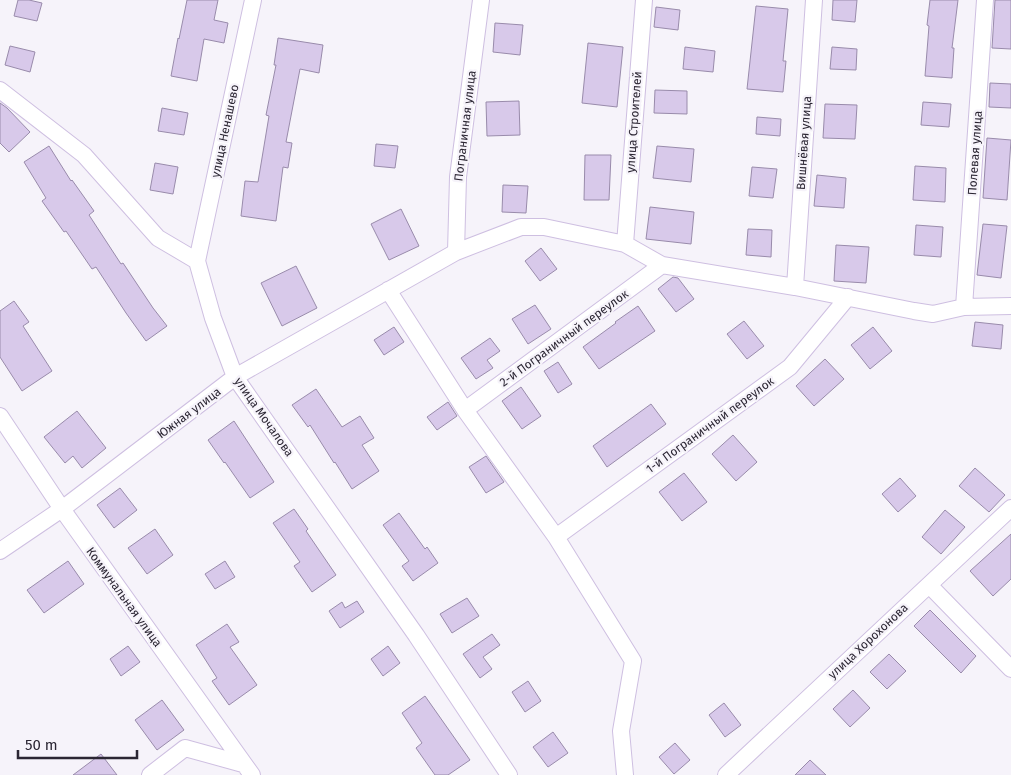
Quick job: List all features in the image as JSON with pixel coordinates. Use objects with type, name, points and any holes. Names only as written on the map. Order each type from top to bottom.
[{"type":"street","name":"улица Ненашево","points":[[197,261],[253,0]]},
{"type":"street","name":"Пограничная улица","points":[[456,252],[458,177],[481,0]]},
{"type":"street","name":"улица Строителей","points":[[625,244],[644,0]]},
{"type":"street","name":"Вишнёвая улица","points":[[795,287],[814,0]]},
{"type":"street","name":"Полевая улица","points":[[964,307],[986,0]]},
{"type":"street","points":[[0,90],[84,155],[158,238],[197,261]]},
{"type":"street","name":"Южная улица","points":[[0,551],[62,509],[235,377],[456,252],[521,227],[544,227],[625,244],[662,265]]},
{"type":"street","name":"улица Мочалова","points":[[197,261],[213,318],[235,377],[416,634],[509,775]]},
{"type":"street","points":[[662,265],[795,287],[914,312],[934,314],[964,307],[1011,306]]},
{"type":"street","name":"2-й Пограничный переулок","points":[[465,410],[662,265]]},
{"type":"street","points":[[388,290],[465,410],[556,537],[633,661],[622,731],[625,775]]},
{"type":"street","name":"1-й Пограничный переулок","points":[[556,537],[790,367],[848,297]]},
{"type":"street","name":"Коммунальная улица","points":[[0,416],[62,509],[248,769]]},
{"type":"street","name":"улица Хорохонова","points":[[726,775],[1011,508]]},
{"type":"street","points":[[929,585],[1011,669]]},
{"type":"street","points":[[150,775],[185,748],[248,769]]},
{"type":"building","points":[[18,0],[42,3],[37,21],[14,16]]},
{"type":"building","points":[[187,0],[218,0],[214,20],[228,23],[224,43],[204,39],[197,81],[171,76]]},
{"type":"building","points":[[833,0],[857,0],[855,22],[832,20]]},
{"type":"building","points":[[930,0],[958,0],[952,48],[954,48],[952,78],[925,76]]},
{"type":"building","points":[[995,0],[1011,0],[1011,49],[992,48]]},
{"type":"building","points":[[756,6],[788,9],[783,61],[786,61],[783,92],[747,89]]},
{"type":"building","points":[[656,7],[680,10],[678,30],[654,27]]},
{"type":"building","points":[[495,23],[523,25],[520,55],[493,52]]},
{"type":"building","points":[[278,38],[323,45],[319,73],[300,69],[286,142],[292,143],[288,168],[283,167],[276,221],[241,216],[245,181],[258,182],[269,116],[266,115],[276,65],[274,65]]},
{"type":"building","points":[[588,43],[623,47],[617,107],[582,103]]},
{"type":"building","points":[[10,46],[35,52],[30,72],[5,65]]},
{"type":"building","points":[[685,47],[715,51],[713,72],[683,69]]},
{"type":"building","points":[[832,47],[857,49],[856,70],[830,69]]},
{"type":"building","points":[[990,83],[1011,84],[1011,108],[989,107]]},
{"type":"building","points":[[655,90],[687,91],[687,114],[654,113]]},
{"type":"building","points":[[519,101],[520,135],[487,136],[486,102]]},
{"type":"building","points":[[923,102],[951,104],[949,127],[921,125]]},
{"type":"building","points":[[0,103],[30,132],[9,152],[0,143]]},
{"type":"building","points":[[825,104],[857,105],[855,139],[823,138]]},
{"type":"building","points":[[162,108],[188,113],[184,135],[158,131]]},
{"type":"building","points":[[757,117],[781,119],[780,136],[756,134]]},
{"type":"building","points":[[987,138],[1011,140],[1007,200],[983,198]]},
{"type":"building","points":[[376,144],[398,146],[395,168],[374,166]]},
{"type":"building","points":[[49,146],[71,181],[94,211],[89,215],[121,264],[123,263],[167,326],[146,341],[96,267],[92,269],[66,231],[64,232],[42,201],[46,198],[24,162]]},
{"type":"building","points":[[657,146],[694,149],[691,182],[653,178]]},
{"type":"building","points":[[585,155],[611,155],[609,200],[584,200]]},
{"type":"building","points":[[155,163],[178,167],[173,194],[150,190]]},
{"type":"building","points":[[915,166],[946,168],[945,202],[913,200]]},
{"type":"building","points":[[752,167],[777,169],[773,198],[749,196]]},
{"type":"building","points":[[817,175],[846,178],[844,208],[814,206]]},
{"type":"building","points":[[503,185],[528,186],[526,213],[502,212]]},
{"type":"building","points":[[650,207],[694,212],[691,244],[646,239]]},
{"type":"building","points":[[401,209],[419,246],[389,260],[371,224]]},
{"type":"building","points":[[983,224],[1007,226],[1001,278],[977,275]]},
{"type":"building","points":[[916,225],[943,227],[941,257],[914,255]]},
{"type":"building","points":[[748,229],[772,230],[771,257],[746,255]]},
{"type":"building","points":[[836,245],[869,247],[866,283],[834,281]]},
{"type":"building","points":[[541,248],[557,269],[540,281],[525,261]]},
{"type":"building","points":[[296,266],[317,308],[282,326],[261,283]]},
{"type":"building","points":[[673,277],[678,278],[694,299],[676,312],[658,289]]},
{"type":"building","points":[[14,301],[29,322],[23,326],[52,371],[22,391],[0,357],[0,311]]},
{"type":"building","points":[[535,305],[551,329],[528,344],[512,319]]},
{"type":"building","points":[[638,306],[655,331],[599,369],[583,347]]},
{"type":"building","points":[[744,321],[764,346],[747,359],[727,334]]},
{"type":"building","points":[[975,322],[1003,325],[1001,349],[972,346]]},
{"type":"building","points":[[394,327],[404,342],[384,355],[374,340]]},
{"type":"building","points":[[873,327],[892,351],[870,369],[851,345]]},
{"type":"building","points":[[490,338],[500,351],[487,360],[493,368],[476,379],[461,358]]},
{"type":"building","points":[[825,359],[844,379],[814,406],[796,386]]},
{"type":"building","points":[[558,362],[572,384],[558,393],[544,371]]},
{"type":"building","points":[[521,387],[541,416],[522,429],[502,401]]},
{"type":"building","points":[[316,389],[342,427],[360,416],[374,438],[362,445],[379,471],[352,489],[310,425],[308,427],[292,405]]},
{"type":"building","points":[[448,402],[457,416],[437,430],[427,417]]},
{"type":"building","points":[[651,404],[666,424],[607,467],[593,446]]},
{"type":"building","points":[[77,411],[106,448],[82,468],[73,456],[65,463],[44,437]]},
{"type":"building","points":[[234,421],[274,482],[250,498],[208,440]]},
{"type":"building","points":[[733,435],[757,462],[736,481],[712,454]]},
{"type":"building","points":[[486,456],[504,482],[486,493],[469,467]]},
{"type":"building","points":[[975,468],[1005,495],[989,512],[959,486]]},
{"type":"building","points":[[684,473],[707,502],[682,521],[659,492]]},
{"type":"building","points":[[900,478],[916,496],[898,512],[882,494]]},
{"type":"building","points":[[120,488],[137,510],[114,528],[97,505]]},
{"type":"building","points":[[294,509],[308,529],[306,531],[336,575],[312,592],[294,566],[300,562],[273,523]]},
{"type":"building","points":[[945,510],[965,527],[941,554],[922,537]]},
{"type":"building","points":[[399,513],[425,549],[427,547],[438,563],[413,581],[402,566],[409,561],[383,525]]},
{"type":"building","points":[[155,529],[173,555],[147,574],[128,548]]},
{"type":"building","points":[[1011,534],[1011,579],[993,596],[970,571]]},
{"type":"building","points":[[68,561],[84,584],[44,613],[27,590]]},
{"type":"building","points":[[225,561],[235,577],[215,589],[205,574]]},
{"type":"building","points":[[467,598],[479,616],[452,633],[440,614]]},
{"type":"building","points":[[357,601],[364,612],[340,628],[329,611],[342,602],[345,608]]},
{"type":"building","points":[[930,610],[976,656],[961,673],[914,626]]},
{"type":"building","points":[[227,624],[239,642],[230,647],[257,685],[229,705],[212,681],[217,678],[196,645]]},
{"type":"building","points":[[492,634],[500,645],[483,657],[492,669],[480,678],[463,654]]},
{"type":"building","points":[[128,646],[140,662],[121,676],[110,659]]},
{"type":"building","points":[[388,646],[400,663],[383,676],[371,659]]},
{"type":"building","points":[[889,654],[906,671],[887,689],[870,672]]},
{"type":"building","points":[[528,681],[541,701],[525,712],[512,692]]},
{"type":"building","points":[[853,690],[870,708],[850,727],[833,709]]},
{"type":"building","points":[[425,696],[470,760],[448,775],[435,775],[416,748],[422,743],[402,713]]},
{"type":"building","points":[[162,700],[184,730],[157,750],[135,720]]},
{"type":"building","points":[[724,703],[741,725],[725,737],[709,715]]},
{"type":"building","points":[[553,732],[568,753],[548,767],[533,747]]},
{"type":"building","points":[[675,743],[690,760],[674,774],[659,757]]},
{"type":"building","points":[[101,754],[117,775],[73,775]]},
{"type":"building","points":[[810,760],[826,775],[795,775]]}]
